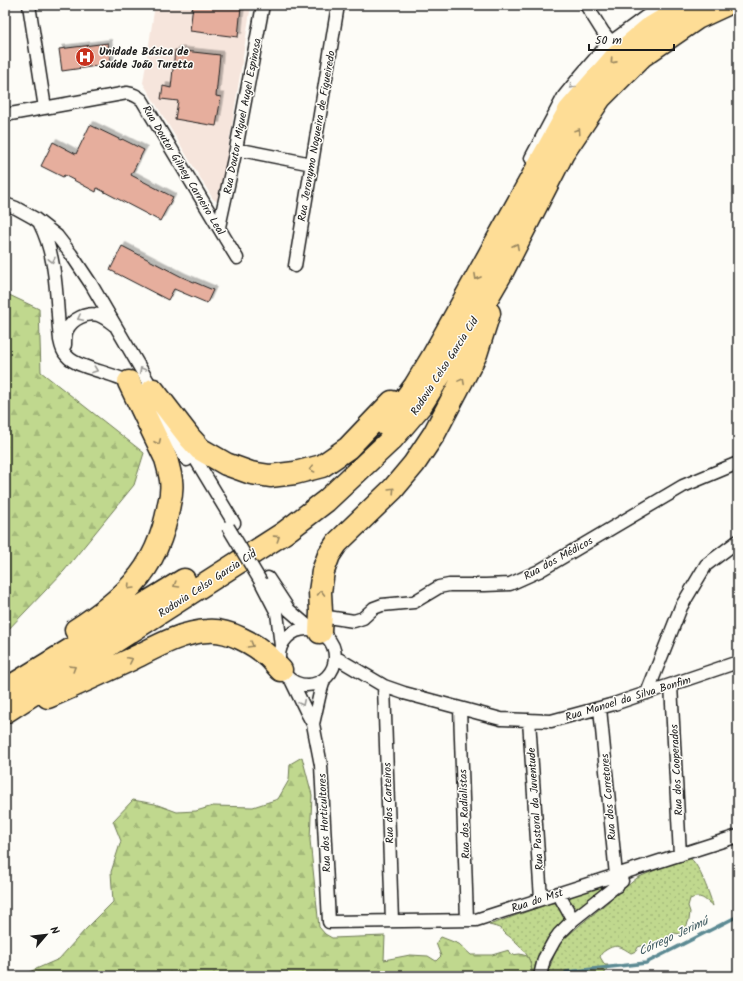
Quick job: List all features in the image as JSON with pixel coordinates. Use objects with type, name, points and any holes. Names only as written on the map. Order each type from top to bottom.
[{"type":"highway","name":"Rodovia Celso Garcia Cid","points":[[5,690],[208,566],[276,521],[355,458],[383,429],[416,386],[569,111],[616,57],[649,29],[689,5]]},
{"type":"highway","name":"Rodovia Celso Garcia Cid","points":[[5,712],[284,533],[326,501],[392,439],[421,405],[466,334],[502,274],[563,153],[600,98],[642,56],[697,18],[725,5]]},
{"type":"highway","points":[[317,625],[323,571],[328,555],[337,543],[393,489],[414,464],[434,434],[476,354],[502,274]]},
{"type":"highway","points":[[153,390],[200,449],[226,464],[251,473],[270,476],[295,473],[322,466],[348,448],[432,358]]},
{"type":"highway","points":[[5,675],[95,617],[116,600],[133,584],[146,568],[158,548],[167,519],[172,481],[166,459],[129,382]]},
{"type":"highway","points":[[5,716],[132,659],[157,646],[193,633],[209,630],[223,632],[240,638],[257,648],[269,657],[287,676]]},
{"type":"street","points":[[29,5],[45,108]]},
{"type":"street","name":"Rua Doutor Miguel Augel Espinosa","points":[[219,227],[236,149],[263,5]]},
{"type":"street","name":"Rua Jeronymo Nogueira de Figueiredo","points":[[295,266],[338,5]]},
{"type":"street","points":[[586,5],[611,42]]},
{"type":"street","points":[[511,214],[508,199],[564,96],[607,45],[664,5]]},
{"type":"street","name":"Rua Doutor Gilney Carneiro Leal","points":[[5,115],[127,93],[135,94],[142,100],[237,258]]},
{"type":"street","points":[[236,149],[312,164]]},
{"type":"street","points":[[5,204],[34,218],[57,236],[71,254],[91,284],[264,580],[289,610],[317,625],[332,644],[335,657],[335,664],[332,671],[324,680],[317,684],[309,686],[300,685],[287,676],[278,658],[281,646],[284,639],[290,634],[317,625]]},
{"type":"street","points":[[40,223],[49,244],[54,264],[62,349],[66,355],[77,363],[129,382],[141,391],[151,402],[231,525]]},
{"type":"street","points":[[66,355],[65,336],[67,330],[79,318],[96,315],[104,318],[115,326]]},
{"type":"street","name":"Rua dos Médicos","points":[[317,625],[354,621],[363,618],[374,608],[382,605],[414,602],[439,588],[449,585],[510,584],[539,571],[683,486],[738,463]]},
{"type":"street","points":[[648,693],[681,607],[706,565],[738,541]]},
{"type":"street","points":[[264,580],[277,613],[281,646]]},
{"type":"street","name":"Rua Manoel da Silva Bonfim","points":[[335,657],[384,686],[404,693],[501,719],[552,721],[648,693],[738,662]]},
{"type":"street","name":"Rua dos Horticultores","points":[[287,676],[313,724],[321,765],[329,922]]},
{"type":"street","name":"Rua dos Horticultores","points":[[313,724],[324,680]]},
{"type":"street","name":"Rua dos Cooperados","points":[[671,685],[680,855]]},
{"type":"street","name":"Rua dos Carteiros","points":[[384,686],[392,921]]},
{"type":"street","name":"Rua dos Radialistas","points":[[460,708],[467,920]]},
{"type":"street","name":"Rua dos Corretores","points":[[600,708],[616,880]]},
{"type":"street","name":"Rua Pastoral da Juventude","points":[[529,720],[542,899]]},
{"type":"street","name":"Rua do Mst","points":[[329,922],[476,920],[558,893],[616,880],[637,868],[738,836]]},
{"type":"street","points":[[540,976],[544,960],[554,941],[573,920],[616,880]]},
{"type":"street","points":[[558,893],[573,920]]},
{"type":"shaded area","points":[[155,5],[251,5],[221,195],[216,201],[213,199],[143,83]]},
{"type":"green space","points":[[5,293],[39,309],[41,372],[144,453],[134,485],[64,571],[5,633]]},
{"type":"green space","points":[[302,757],[312,795],[310,840],[319,927],[325,934],[332,938],[385,936],[384,960],[410,955],[428,956],[436,961],[441,956],[436,943],[441,937],[459,944],[471,955],[492,955],[509,950],[511,955],[520,954],[527,956],[531,965],[532,976],[20,976],[59,959],[113,902],[111,872],[121,841],[113,821],[133,800],[155,804],[177,812],[196,811],[213,806],[253,807],[278,799],[289,780],[290,764]]},
{"type":"green space","points":[[685,857],[694,862],[701,874],[713,906],[705,899],[700,897],[690,899],[688,906],[690,912],[689,920],[684,932],[681,934],[674,933],[661,945],[656,944],[650,948],[641,946],[638,947],[636,951],[631,953],[616,946],[610,948],[602,953],[600,957],[605,965],[608,965],[603,976],[547,976],[556,949],[562,941],[580,925],[637,878]]},
{"type":"green space","points":[[607,883],[609,884],[578,910],[569,899],[570,897]]},
{"type":"green space","points":[[551,903],[559,906],[565,919],[546,941],[534,976],[532,976],[532,969],[528,957],[521,947],[501,929],[489,925]]},
{"type":"building","points":[[193,5],[223,5],[241,7],[238,37],[190,31]]},
{"type":"building","name":"Unidade Básica de Saúde João Turetta","points":[[108,43],[111,64],[62,71],[59,49]]},
{"type":"building","points":[[175,50],[220,55],[216,96],[221,97],[216,126],[175,119],[178,101],[161,99],[163,86],[171,88]]},
{"type":"building","points":[[90,125],[144,150],[131,175],[173,197],[160,221],[97,188],[96,192],[64,175],[63,177],[41,166],[53,142],[76,154]]},
{"type":"building","points":[[122,246],[182,277],[213,290],[207,303],[174,289],[168,300],[110,270]]},
{"type":"waterway","name":"Córrego Jerimú","points":[[566,972],[646,963],[738,916]]},
{"type":"place","name":"Unidade Básica de Saúde João Turetta","points":[[85,57]]}]
